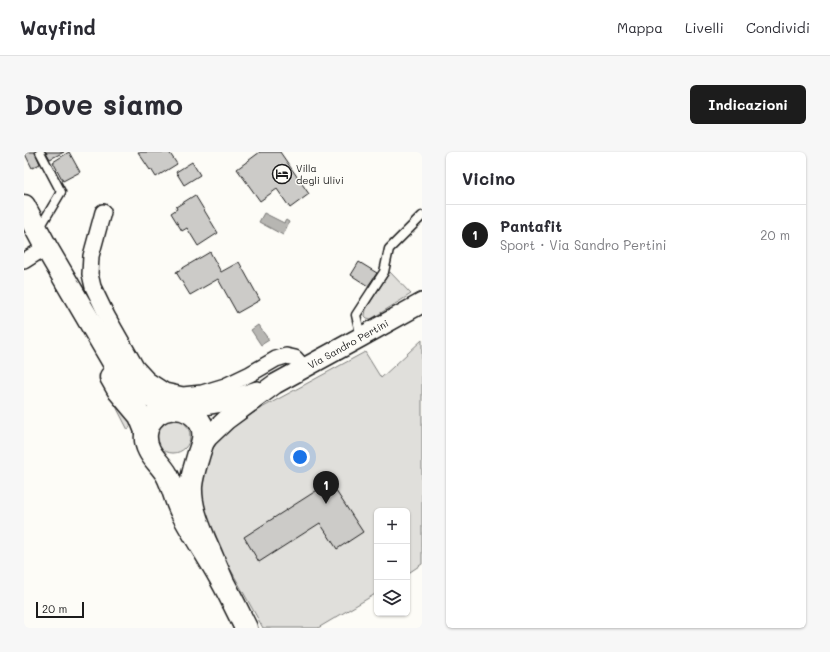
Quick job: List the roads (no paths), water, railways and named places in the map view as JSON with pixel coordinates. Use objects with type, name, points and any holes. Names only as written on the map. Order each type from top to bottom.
[{"type":"main road","points":[[24,206],[41,239],[118,370],[125,379],[140,392],[155,400],[188,411],[201,425],[204,434],[191,486],[192,502],[196,519],[222,580],[246,628]]},
{"type":"main road","points":[[97,334],[111,377],[119,391],[140,416],[146,431],[146,441],[149,450],[167,474],[181,510],[222,580]]},
{"type":"main road","points":[[146,431],[153,417],[159,412],[166,409],[176,408]]},
{"type":"main road","points":[[154,458],[173,466],[183,465],[192,460],[201,448]]},
{"type":"street","points":[[103,212],[91,256],[90,274],[93,287],[107,316],[136,367],[148,380],[165,391],[183,395],[202,393],[225,386],[276,359],[286,356],[295,358],[304,368]]},
{"type":"street","points":[[24,261],[41,239]]},
{"type":"street","name":"Via Sandro Pertini","points":[[275,384],[422,303]]},
{"type":"street","points":[[176,408],[223,402],[275,384]]},
{"type":"street","points":[[201,448],[208,437],[226,420],[275,384]]},
{"type":"lane","points":[[40,152],[61,192],[41,239]]},
{"type":"lane","points":[[361,337],[356,315],[384,272],[389,248],[422,216]]},
{"type":"place","name":"Villa degli Ulivi","points":[[282,174]]},
{"type":"place","name":"Pantafit","points":[[326,504]]}]
